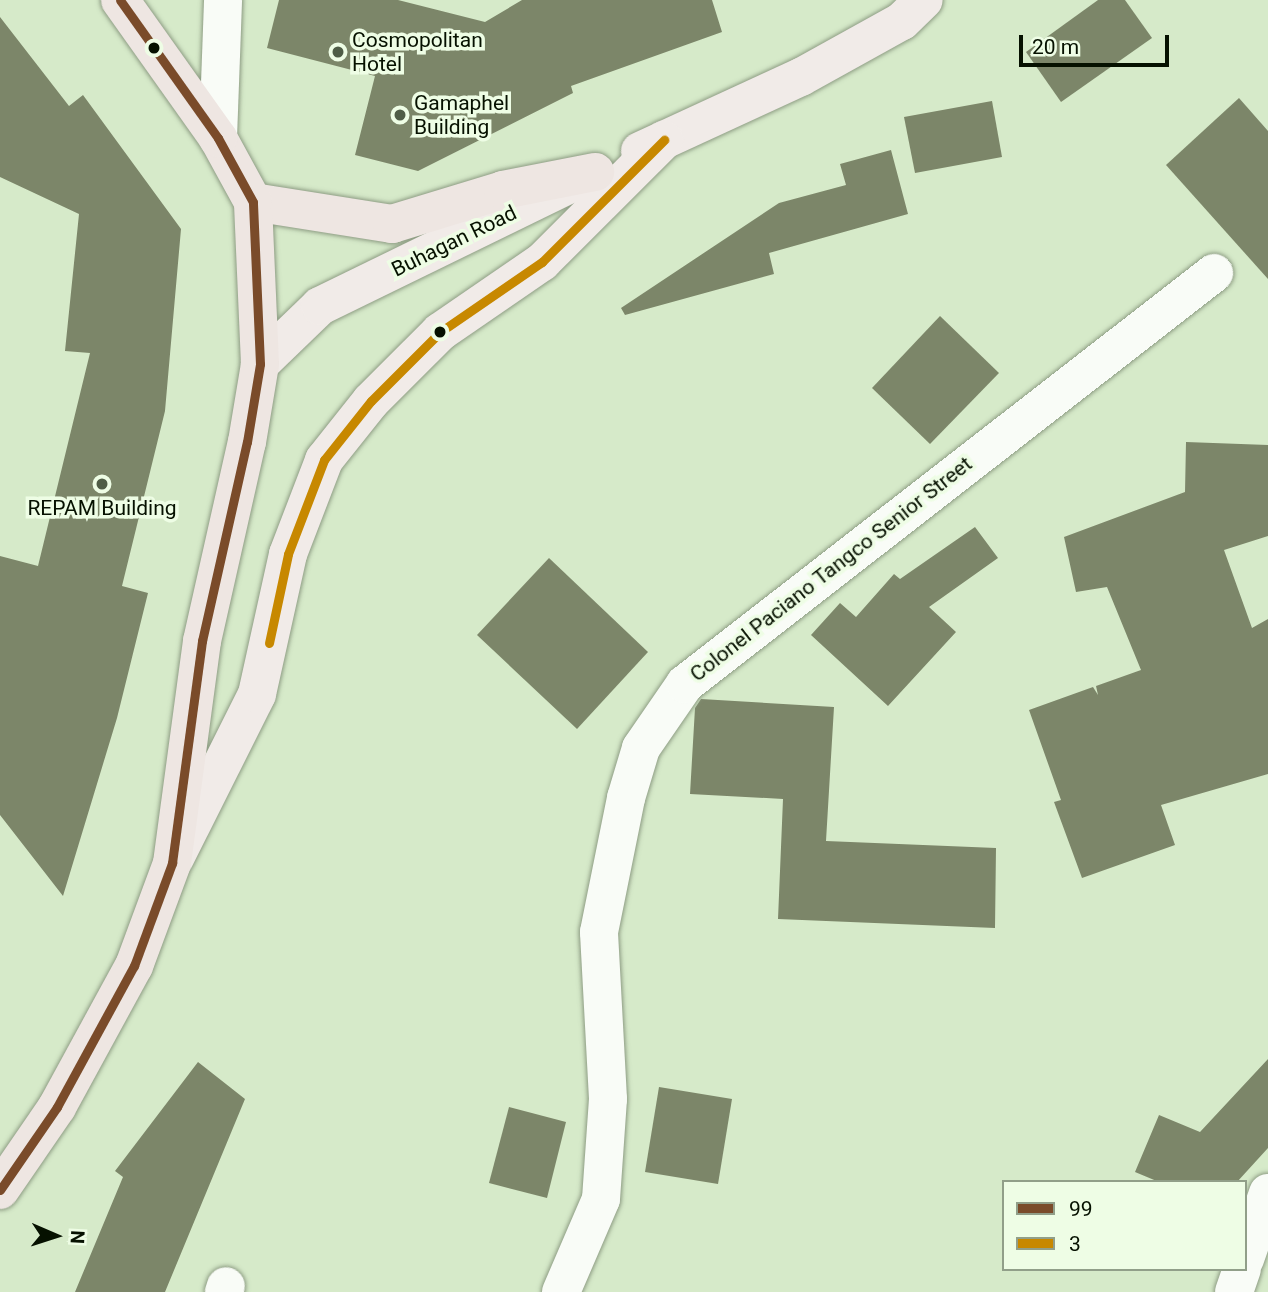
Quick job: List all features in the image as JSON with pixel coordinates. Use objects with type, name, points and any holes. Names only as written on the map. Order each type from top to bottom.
[{"type":"highway","points":[[1,1191],[57,1107],[134,966],[172,863],[202,641],[247,442],[260,364],[253,202],[218,138],[120,0]]},
{"type":"highway","points":[[253,202],[392,224],[503,190],[595,172]]},
{"type":"main road","name":"Buhagan Road","points":[[260,364],[320,306],[664,139],[801,77],[902,21],[924,0]]},
{"type":"main road","name":"Buhagan Road","points":[[172,863],[257,694],[288,554],[324,460],[372,401],[440,332],[542,262],[664,139]]},
{"type":"street","points":[[218,138],[223,0]]},
{"type":"street","name":"Colonel Paciano Tangco Senior Street","points":[[561,1292],[601,1199],[608,1099],[599,932],[641,748],[685,684],[1214,273]]},
{"type":"street","points":[[1247,1253],[1268,1193]]},
{"type":"street","points":[[1234,1292],[1241,1271]]},
{"type":"building","points":[[279,0],[398,0],[485,22],[522,0],[712,0],[722,32],[571,86],[573,93],[418,171],[355,155],[375,76],[267,48]]},
{"type":"building","points":[[1098,0],[1125,0],[1152,38],[1061,102],[1026,52]]},
{"type":"building","points":[[0,17],[69,106],[83,95],[181,229],[165,411],[122,586],[148,593],[117,718],[63,896],[0,815],[0,556],[38,566],[90,353],[65,351],[79,214],[0,177]]},
{"type":"building","points":[[1239,98],[1268,131],[1268,279],[1166,165]]},
{"type":"building","points":[[992,101],[1002,157],[915,173],[904,117]]},
{"type":"building","points":[[891,150],[908,214],[769,253],[774,274],[625,315],[621,308],[779,203],[846,185],[840,164]]},
{"type":"building","points":[[940,316],[999,373],[930,444],[872,388]]},
{"type":"building","points":[[1186,442],[1268,445],[1268,536],[1224,550],[1252,628],[1268,619],[1268,774],[1161,805],[1175,845],[1082,878],[1054,802],[1061,800],[1029,710],[1093,687],[1098,695],[1096,686],[1141,670],[1107,587],[1076,592],[1064,537],[1185,492]]},
{"type":"building","points":[[975,527],[998,558],[929,607],[956,632],[888,706],[811,635],[840,603],[856,617],[894,574],[900,579]]},
{"type":"building","points":[[549,558],[648,652],[577,729],[477,635]]},
{"type":"building","points":[[701,699],[834,707],[826,841],[996,848],[995,928],[778,919],[783,799],[690,794],[695,708]]},
{"type":"building","points":[[1268,1059],[1268,1148],[1239,1180],[1154,1180],[1135,1172],[1159,1115],[1200,1132]]},
{"type":"building","points":[[198,1062],[245,1099],[165,1292],[75,1292],[123,1177],[115,1171]]},
{"type":"building","points":[[659,1087],[732,1099],[718,1184],[645,1172]]},
{"type":"building","points":[[509,1107],[566,1122],[547,1198],[489,1183]]},
{"type":"transit line","name":"99","points":[[0,1190],[57,1107],[134,966],[172,863],[202,641],[247,442],[260,364],[253,202],[218,138],[120,0]]},
{"type":"transit line","name":"3","points":[[269,643],[288,554],[324,460],[371,401],[440,332],[542,262],[664,140]]},
{"type":"place","name":"Cosmopolitan Hotel","points":[[338,52]]},
{"type":"place","name":"Gamaphel Building","points":[[400,115]]},
{"type":"place","name":"REPAM Building","points":[[102,484]]}]
